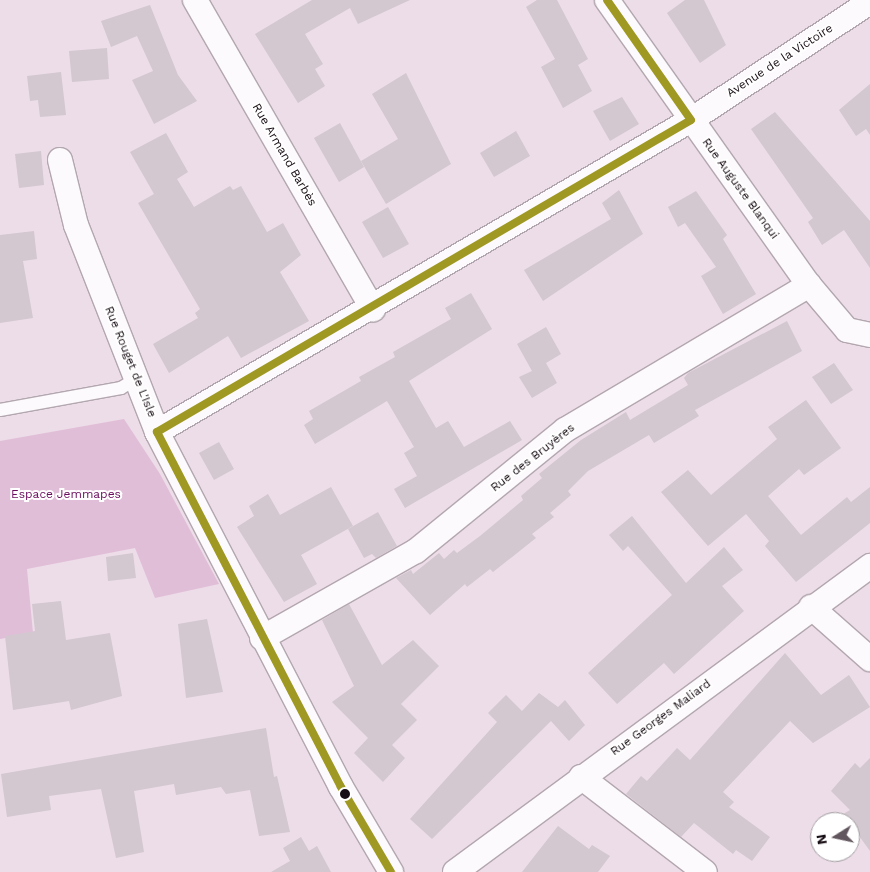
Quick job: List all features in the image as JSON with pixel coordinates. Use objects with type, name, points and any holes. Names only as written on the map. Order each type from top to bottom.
[{"type":"street","name":"Rue Armand Barbès","points":[[195,0],[373,309]]},
{"type":"street","name":"Rue Auguste Blanqui","points":[[607,0],[809,286],[847,330],[870,335]]},
{"type":"street","name":"Avenue de la Victoire","points":[[157,432],[373,309],[691,120],[870,2]]},
{"type":"street","name":"Rue Rouget de L'Isle","points":[[60,160],[76,225],[157,432],[262,638],[392,872]]},
{"type":"street","name":"Rue des Bruyères","points":[[262,638],[416,551],[565,430],[809,286]]},
{"type":"street","name":"Rue Georges Maliard","points":[[455,872],[811,607],[870,566]]},
{"type":"street","points":[[811,607],[870,659]]},
{"type":"street","points":[[581,777],[705,872]]},
{"type":"lane","points":[[0,410],[121,388],[136,379]]},
{"type":"green space","name":"Espace Jemmapes","points":[[124,419],[160,474],[219,584],[155,598],[135,548],[27,569],[33,633],[0,639],[0,441]]},
{"type":"building","points":[[312,0],[410,0],[358,24],[350,8],[305,34],[323,64],[315,69],[325,86],[298,103],[255,34]]},
{"type":"building","points":[[537,0],[557,0],[588,59],[578,65],[592,91],[563,108],[541,67],[555,59],[526,7]]},
{"type":"building","points":[[685,0],[704,0],[726,45],[700,63],[667,13]]},
{"type":"building","points":[[150,5],[178,75],[197,101],[154,124],[132,80],[153,71],[137,36],[111,47],[101,21]]},
{"type":"building","points":[[107,48],[109,79],[72,82],[69,51]]},
{"type":"building","points":[[61,72],[66,115],[40,117],[38,100],[30,101],[27,76]]},
{"type":"building","points":[[406,73],[451,164],[386,204],[361,161],[398,139],[372,94]]},
{"type":"building","points":[[870,84],[870,135],[866,129],[856,136],[839,110]]},
{"type":"building","points":[[622,97],[639,124],[610,141],[593,111]]},
{"type":"building","points":[[775,112],[870,221],[870,268],[844,230],[822,245],[808,222],[813,218],[751,129]]},
{"type":"building","points":[[340,123],[364,167],[339,182],[314,138]]},
{"type":"building","points":[[516,131],[530,156],[494,177],[480,153]]},
{"type":"building","points":[[166,133],[188,172],[177,179],[194,207],[230,186],[233,190],[241,186],[267,232],[283,223],[301,255],[280,272],[309,321],[241,358],[228,336],[169,373],[153,344],[198,318],[195,313],[200,309],[138,203],[154,194],[130,152]]},
{"type":"building","points":[[41,151],[44,185],[19,188],[15,154]]},
{"type":"building","points":[[619,190],[643,234],[543,301],[524,270],[611,219],[602,203]]},
{"type":"building","points":[[696,191],[727,235],[723,239],[756,294],[723,314],[701,276],[716,267],[685,223],[678,227],[668,207]]},
{"type":"building","points":[[388,207],[409,244],[383,258],[362,222]]},
{"type":"building","points":[[34,231],[37,259],[23,261],[33,318],[0,323],[0,235]]},
{"type":"building","points":[[471,293],[492,329],[409,381],[436,428],[448,421],[464,447],[510,421],[522,440],[405,508],[394,489],[417,476],[404,453],[414,447],[387,401],[315,444],[304,425],[313,419],[309,411],[361,381],[359,377],[395,357],[393,352],[451,319],[445,308]]},
{"type":"building","points":[[787,321],[802,351],[695,410],[699,416],[654,443],[649,435],[588,471],[568,491],[571,495],[550,513],[554,517],[532,534],[536,538],[493,572],[490,569],[467,587],[465,584],[430,615],[396,578],[411,570],[413,574],[439,553],[444,559],[454,550],[457,553],[480,536],[523,500],[521,496],[542,478],[539,474],[581,440],[626,412],[630,420],[688,385],[684,378],[688,373]]},
{"type":"building","points":[[546,327],[561,354],[546,363],[557,383],[532,398],[519,377],[532,371],[517,344]]},
{"type":"building","points":[[834,363],[853,390],[831,404],[812,377]]},
{"type":"building","points":[[806,400],[841,448],[804,475],[799,469],[768,496],[801,535],[847,497],[851,502],[870,487],[870,523],[796,582],[765,546],[769,541],[746,514],[708,546],[661,492],[688,470],[711,495],[777,439],[768,427]]},
{"type":"building","points":[[219,442],[234,469],[214,480],[199,453]]},
{"type":"building","points":[[331,487],[353,526],[301,555],[317,584],[284,602],[237,527],[254,516],[249,506],[268,494],[280,515]]},
{"type":"building","points":[[378,512],[397,546],[376,558],[372,554],[364,558],[348,529]]},
{"type":"building","points":[[632,516],[686,583],[724,547],[743,570],[722,586],[744,611],[674,674],[664,663],[617,704],[588,673],[672,595],[628,546],[623,551],[609,535]]},
{"type":"building","points":[[133,553],[136,578],[108,581],[106,557]]},
{"type":"building","points":[[61,601],[66,640],[110,633],[122,696],[71,710],[69,701],[13,710],[5,636],[35,631],[32,604]]},
{"type":"building","points":[[349,604],[382,665],[413,640],[439,666],[401,704],[417,720],[392,745],[405,758],[383,782],[354,753],[368,738],[332,702],[354,686],[322,620]]},
{"type":"building","points":[[207,619],[223,692],[186,698],[178,624]]},
{"type":"building","points":[[785,653],[821,695],[849,675],[870,707],[813,743],[790,721],[723,792],[734,802],[729,807],[770,837],[752,861],[736,850],[733,854],[694,823],[681,837],[626,794],[641,776],[647,781],[677,748],[690,760]]},
{"type":"building","points":[[539,693],[558,707],[565,700],[585,725],[569,741],[551,721],[432,839],[410,819],[497,722],[488,713],[506,695],[522,711]]},
{"type":"building","points":[[266,728],[274,777],[277,776],[290,832],[259,836],[250,790],[226,794],[221,787],[176,795],[174,784],[134,791],[144,852],[116,858],[101,789],[49,796],[51,810],[7,817],[1,774]]},
{"type":"building","points":[[870,758],[870,851],[860,837],[860,812],[847,812],[850,810],[831,791],[855,763],[860,768]]},
{"type":"building","points":[[558,826],[589,849],[592,845],[610,856],[598,872],[522,872]]},
{"type":"building","points":[[301,837],[309,851],[317,846],[331,872],[271,872],[290,861],[283,848]]},
{"type":"transit line","name":"N","points":[[391,872],[341,787],[157,432],[691,120],[607,0]]}]
